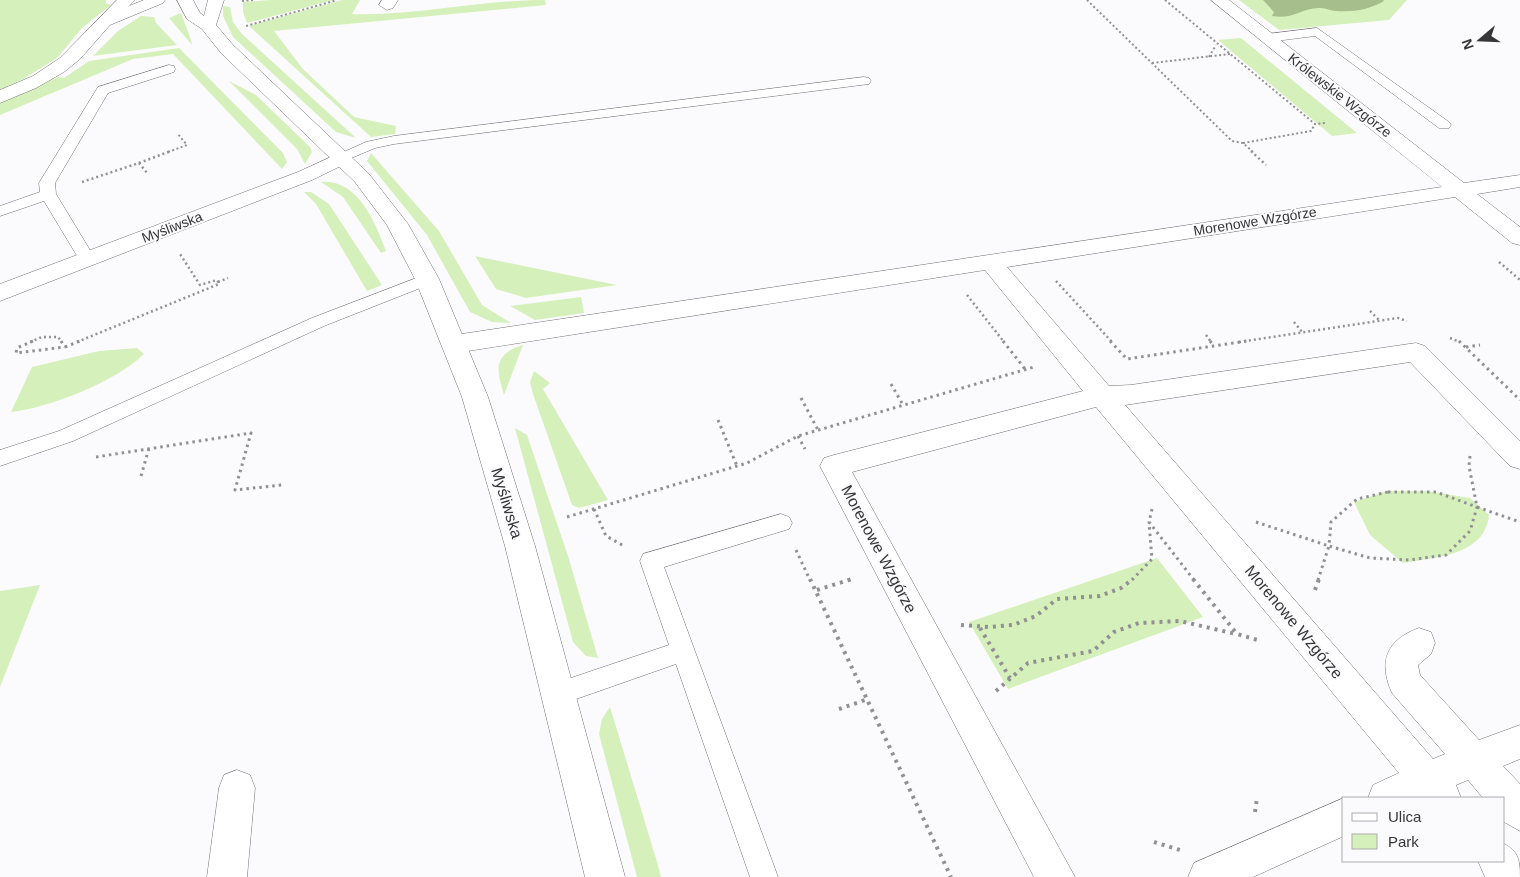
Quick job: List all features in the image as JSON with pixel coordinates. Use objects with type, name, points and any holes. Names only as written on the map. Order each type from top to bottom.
[{"type":"street","points":[[0,96],[38,79],[62,64],[103,24],[113,10],[127,0]]},
{"type":"street","points":[[103,24],[157,0]]},
{"type":"street","name":"Myśliwska","points":[[186,0],[193,16],[212,12],[228,49],[342,158],[382,202],[397,224],[427,279],[475,397],[520,546],[605,877]]},
{"type":"street","name":"Królewskie Wzgórze","points":[[1219,0],[1520,238]]},
{"type":"street","name":"Myśliwska","points":[[0,293],[305,176],[342,158]]},
{"type":"street","name":"Morenowe Wzgórze","points":[[455,344],[1520,181]]},
{"type":"street","name":"Morenowe Wzgórze","points":[[991,262],[1435,789]]},
{"type":"street","name":"Morenowe Wzgórze","points":[[1055,877],[834,466],[1102,396],[1131,395],[1416,352],[1520,458]]},
{"type":"street","points":[[1419,644],[1401,660],[1404,682],[1520,812]]},
{"type":"street","points":[[1391,797],[1435,789],[1472,758],[1520,742]]},
{"type":"street","points":[[227,877],[237,788]]},
{"type":"street","points":[[1208,877],[1342,818]]},
{"type":"street","points":[[1498,862],[1510,877]]},
{"type":"lane","points":[[1268,38],[1317,32],[1444,125]]},
{"type":"lane","points":[[88,260],[48,194],[47,183],[103,90],[169,69]]},
{"type":"lane","points":[[342,158],[371,145],[394,140],[864,81]]},
{"type":"lane","points":[[0,211],[48,194]]},
{"type":"lane","points":[[0,458],[66,436],[318,322],[427,279]]},
{"type":"lane","points":[[764,877],[651,562],[781,523]]},
{"type":"lane","points":[[559,693],[683,651]]},
{"type":"path","points":[[242,27],[337,0]]},
{"type":"path","points":[[1088,0],[1232,141],[1242,143],[1311,131],[1315,124]]},
{"type":"path","points":[[1165,0],[1315,124],[1333,122]]},
{"type":"path","points":[[1209,57],[1216,44]]},
{"type":"path","points":[[1152,63],[1230,54]]},
{"type":"path","points":[[1281,96],[1291,94]]},
{"type":"path","points":[[74,185],[187,145],[177,133]]},
{"type":"path","points":[[1242,143],[1266,165]]},
{"type":"path","points":[[139,162],[148,174]]},
{"type":"path","points":[[179,252],[200,285],[217,280],[218,282]]},
{"type":"path","points":[[65,347],[58,336],[42,337],[17,348],[16,353],[65,347],[219,284],[218,282],[228,278]]},
{"type":"path","points":[[972,300],[1025,369]]},
{"type":"path","points":[[1370,311],[1380,321]]},
{"type":"path","points":[[1294,322],[1303,332]]},
{"type":"path","points":[[1206,335],[1214,346]]},
{"type":"path","points":[[1466,348],[1480,345]]},
{"type":"path","points":[[891,384],[903,405]]},
{"type":"path","points":[[801,398],[818,430]]},
{"type":"path","points":[[718,420],[737,466]]},
{"type":"path","points":[[94,457],[251,433],[235,490],[282,485]]},
{"type":"path","points":[[141,476],[149,448]]},
{"type":"path","points":[[1255,521],[1370,558],[1409,560],[1446,555],[1470,531],[1477,507],[1469,466]]},
{"type":"path","points":[[1313,595],[1329,546],[1331,522],[1357,499],[1388,492],[1436,492],[1520,522]]},
{"type":"path","points":[[567,517],[609,505]]},
{"type":"path","points":[[594,509],[599,524]]},
{"type":"path","points":[[915,617],[980,628],[1013,626],[1042,614],[1057,599],[1109,596],[1134,580],[1152,559],[1149,522]]},
{"type":"path","points":[[805,565],[951,877]]},
{"type":"path","points":[[817,590],[836,584]]},
{"type":"path","points":[[969,718],[1028,663],[1093,650],[1114,632],[1139,623],[1180,621],[1237,634]]},
{"type":"path","points":[[980,628],[1010,678]]},
{"type":"path","points":[[839,710],[868,699]]},
{"type":"green space","points":[[0,0],[106,0],[106,3],[111,5],[82,28],[57,58],[23,79],[0,90]]},
{"type":"green space","points":[[333,0],[247,23],[243,12],[243,2]]},
{"type":"green space","points":[[342,0],[360,0],[352,14],[400,13],[497,2],[545,0],[546,5],[274,31],[303,69],[354,117],[396,126],[395,134],[371,137],[249,26]]},
{"type":"green space","points":[[1239,0],[1407,0],[1389,20],[1279,30]]},
{"type":"green space","points":[[1263,0],[1384,1],[1355,11],[1314,8],[1280,17],[1272,16],[1274,12]]},
{"type":"green space","points":[[223,6],[230,7],[233,22],[242,34],[356,138],[336,132],[233,37],[223,16]]},
{"type":"green space","points":[[181,13],[191,40],[192,45],[169,18]]},
{"type":"green space","points":[[141,16],[154,17],[156,23],[177,45],[93,56],[118,31]]},
{"type":"green space","points":[[1241,38],[1357,133],[1332,136],[1218,40]]},
{"type":"green space","points":[[179,48],[283,153],[287,162],[282,169],[173,54],[133,59],[0,115],[0,103],[58,77],[64,78],[89,61]]},
{"type":"green space","points":[[229,81],[256,95],[310,147],[312,152],[305,164],[297,149]]},
{"type":"green space","points":[[371,153],[439,231],[482,305],[511,323],[492,322],[470,312],[427,235],[367,161]]},
{"type":"green space","points":[[321,182],[334,183],[345,187],[355,195],[370,216],[386,251],[381,253],[343,197]]},
{"type":"green space","points":[[304,192],[311,192],[329,204],[382,285],[367,291],[316,204]]},
{"type":"green space","points":[[475,256],[617,285],[526,298],[496,289]]},
{"type":"green space","points":[[581,297],[584,313],[535,320],[510,306]]},
{"type":"green space","points":[[523,345],[504,395],[499,377],[499,364],[506,353]]},
{"type":"green space","points":[[137,348],[144,354],[117,374],[100,383],[63,399],[11,412],[32,367],[99,351]]},
{"type":"green space","points":[[534,371],[550,383],[543,389],[608,500],[579,508],[572,505],[533,394],[530,382]]},
{"type":"green space","points":[[515,428],[527,435],[568,556],[598,658],[586,656],[573,642]]},
{"type":"green space","points":[[1387,491],[1427,491],[1470,498],[1489,515],[1485,529],[1478,539],[1468,547],[1456,552],[1403,563],[1370,535],[1354,502]]},
{"type":"green space","points":[[1157,558],[1203,617],[1008,689],[969,622]]},
{"type":"green space","points":[[40,585],[0,687],[0,591]]},
{"type":"green space","points":[[610,707],[661,877],[637,877],[599,734],[602,719]]}]
